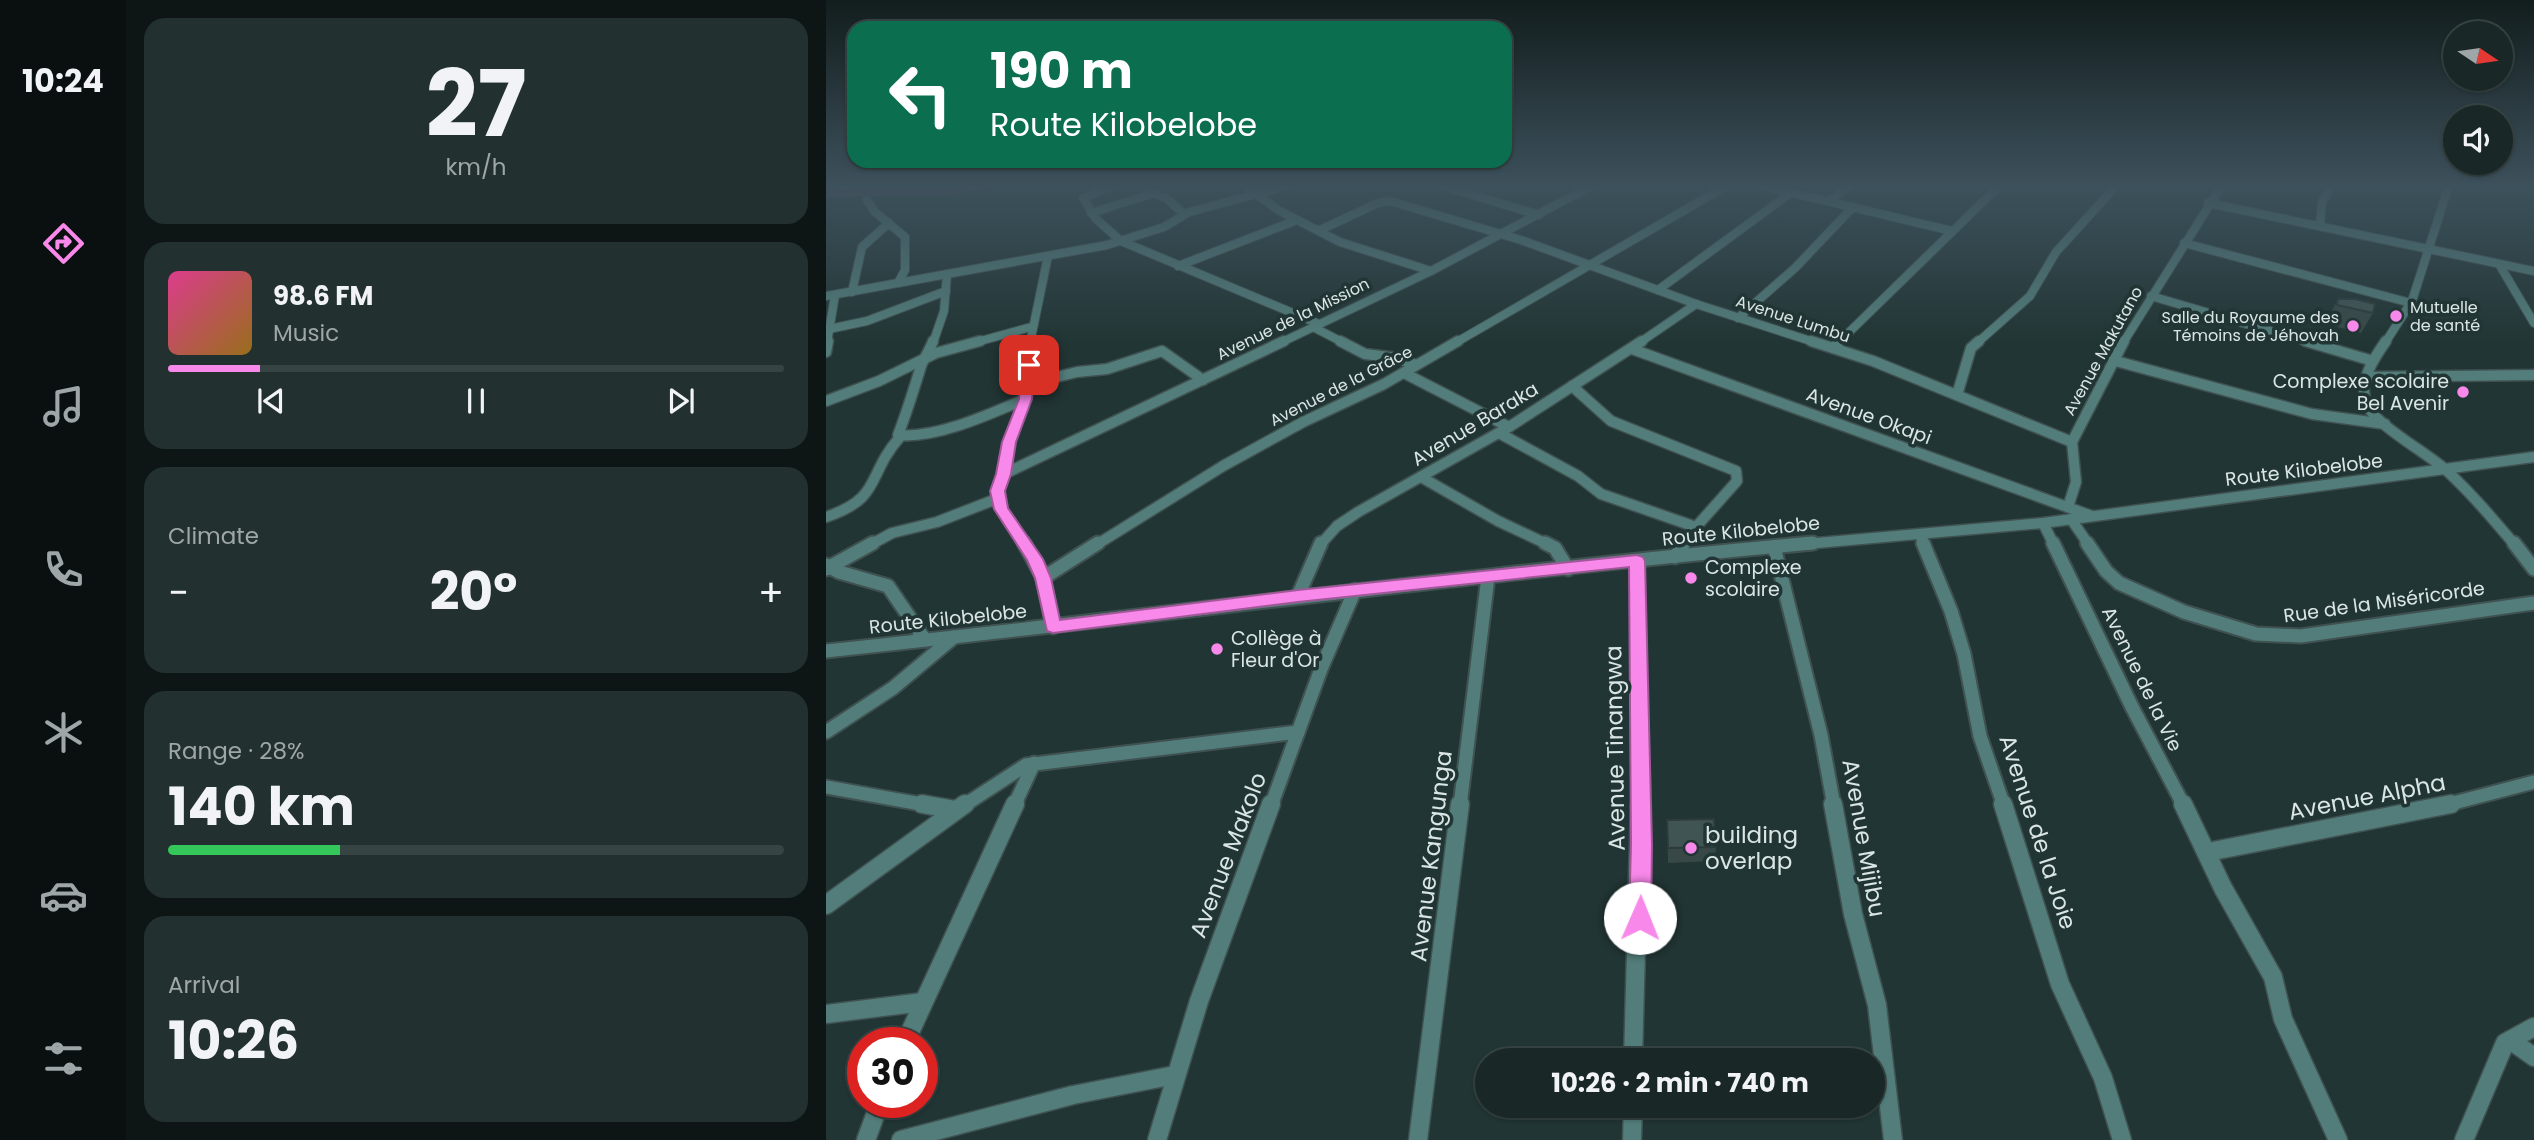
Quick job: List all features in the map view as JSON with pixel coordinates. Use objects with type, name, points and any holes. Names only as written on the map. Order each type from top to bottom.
[{"type":"street","points":[[852,292],[862,247],[874,238]]},
{"type":"street","points":[[898,283],[905,270],[905,238]]},
{"type":"street","points":[[1118,238],[1316,326],[1365,354],[1397,358],[1416,365]]},
{"type":"street","points":[[826,352],[831,296],[1130,238]]},
{"type":"street","points":[[1178,266],[1250,238]]},
{"type":"street","points":[[1334,238],[1431,271]]},
{"type":"street","name":"Avenue de la Mission","points":[[1004,474],[1497,238]]},
{"type":"street","name":"Avenue Lumbu","points":[[1512,238],[1696,304],[1873,361],[2072,442]]},
{"type":"street","name":"Avenue de la Grâce","points":[[1043,578],[1223,466],[1303,422],[1405,373],[1636,238]]},
{"type":"street","points":[[1658,290],[1729,238]]},
{"type":"street","points":[[1738,318],[1795,268],[1823,238]]},
{"type":"street","points":[[1833,348],[1944,238]]},
{"type":"street","points":[[1958,395],[1971,348],[2030,296],[2056,252],[2069,238]]},
{"type":"street","name":"Avenue Makutano","points":[[2070,513],[2076,482],[2072,442],[2112,360],[2187,238]]},
{"type":"street","points":[[2377,238],[2534,271]]},
{"type":"street","points":[[2432,238],[2411,303],[2373,361],[2367,377],[2367,404],[2386,424],[2447,471],[2534,569]]},
{"type":"street","points":[[2184,243],[2411,303]]},
{"type":"street","points":[[1048,256],[1031,327],[1025,399],[1005,454],[999,498],[1001,509],[1035,559],[1043,578],[1053,627]]},
{"type":"street","points":[[2499,264],[2534,323]]},
{"type":"street","points":[[900,437],[897,433],[944,311],[947,274]]},
{"type":"street","points":[[829,329],[867,321],[946,291]]},
{"type":"street","points":[[2151,296],[2373,361]]},
{"type":"street","name":"Avenue Baraka","points":[[1298,596],[1313,554],[1326,536],[1348,518],[1504,430],[1632,349],[1696,304]]},
{"type":"street","points":[[826,401],[879,382],[928,356],[1031,327]]},
{"type":"street","name":"Avenue Okapi","points":[[1632,349],[2070,513]]},
{"type":"street","points":[[1028,384],[1077,372],[1107,369],[1162,351],[1203,380]]},
{"type":"street","points":[[2112,360],[2312,414],[2386,424]]},
{"type":"street","points":[[1405,373],[1504,430],[1578,476],[1601,494],[1696,527]]},
{"type":"street","points":[[2367,377],[2534,375]]},
{"type":"street","points":[[1572,386],[1611,421],[1736,471],[1737,481],[1696,527],[1675,557]]},
{"type":"street","points":[[827,519],[850,510],[866,499],[887,450],[900,437],[928,433],[1025,399]]},
{"type":"street","name":"Route Kilobelobe","points":[[826,651],[1053,627],[1355,590],[1774,547],[2043,523],[2070,513],[2095,517],[2534,457]]},
{"type":"street","points":[[1421,477],[1498,521],[1555,548],[1567,569]]},
{"type":"street","points":[[827,567],[892,533],[937,522],[999,498]]},
{"type":"street","name":"Rue de la Miséricorde","points":[[2070,513],[2106,571],[2119,583],[2184,612],[2256,634],[2301,636],[2534,603]]},
{"type":"street","name":"Avenue de la Vie","points":[[2043,523],[2132,707],[2208,852],[2223,888],[2273,977],[2283,1019],[2317,1098],[2339,1140]]},
{"type":"street","name":"Avenue de la Joie","points":[[1920,535],[1951,611],[1964,654],[1980,736],[2031,885],[2060,984],[2103,1078],[2122,1140]]},
{"type":"street","name":"Avenue Mijibu","points":[[1774,547],[1821,735],[1853,914],[1877,1005],[1893,1140]]},
{"type":"street","name":"Avenue Tinangwa","points":[[1633,1048],[1641,845],[1637,561]]},
{"type":"street","points":[[827,567],[888,586],[925,640]]},
{"type":"street","name":"Avenue Kangunga","points":[[1418,1140],[1488,577]]},
{"type":"street","name":"Avenue Makolo","points":[[1157,1140],[1199,1001],[1298,732],[1355,590]]},
{"type":"street","points":[[826,732],[893,688],[954,637]]},
{"type":"street","points":[[826,905],[956,810],[1012,772],[1034,763],[1298,732]]},
{"type":"street","points":[[912,1027],[1034,763]]},
{"type":"street","name":"Avenue Alpha","points":[[2208,852],[2451,804],[2534,782]]},
{"type":"street","points":[[826,787],[956,810]]},
{"type":"street","points":[[826,1014],[923,1002]]},
{"type":"street","points":[[2463,1140],[2501,1051],[2510,1040],[2534,1027]]},
{"type":"street","points":[[2510,1040],[2534,1057]]},
{"type":"street","points":[[901,1140],[1073,1095],[1175,1076]]},
{"type":"street","points":[[866,1140],[874,1118]]},
{"type":"street","points":[[1632,1140],[1633,1118]]},
{"type":"building","points":[[2338,299],[2355,299],[2375,304],[2373,313],[2337,305]]},
{"type":"building","points":[[1714,819],[1716,847],[1668,848],[1667,820]]},
{"type":"place","name":"Mutuelle de santé","points":[[2396,316]]},
{"type":"place","name":"Salle du Royaume des Témoins de Jéhovah","points":[[2353,326]]},
{"type":"place","name":"Complexe scolaire Bel Avenir","points":[[2463,392]]},
{"type":"place","name":"Complexe scolaire","points":[[1691,578]]},
{"type":"place","name":"Collège à Fleur d'Or","points":[[1217,649]]},
{"type":"place","name":"building overlap","points":[[1691,848]]},
{"type":"route","points":[[1029,365],[1025,399],[1005,454],[1004,474],[997,491],[1001,509],[1035,559],[1043,578],[1053,627],[1298,596],[1637,561],[1640,918]]}]
